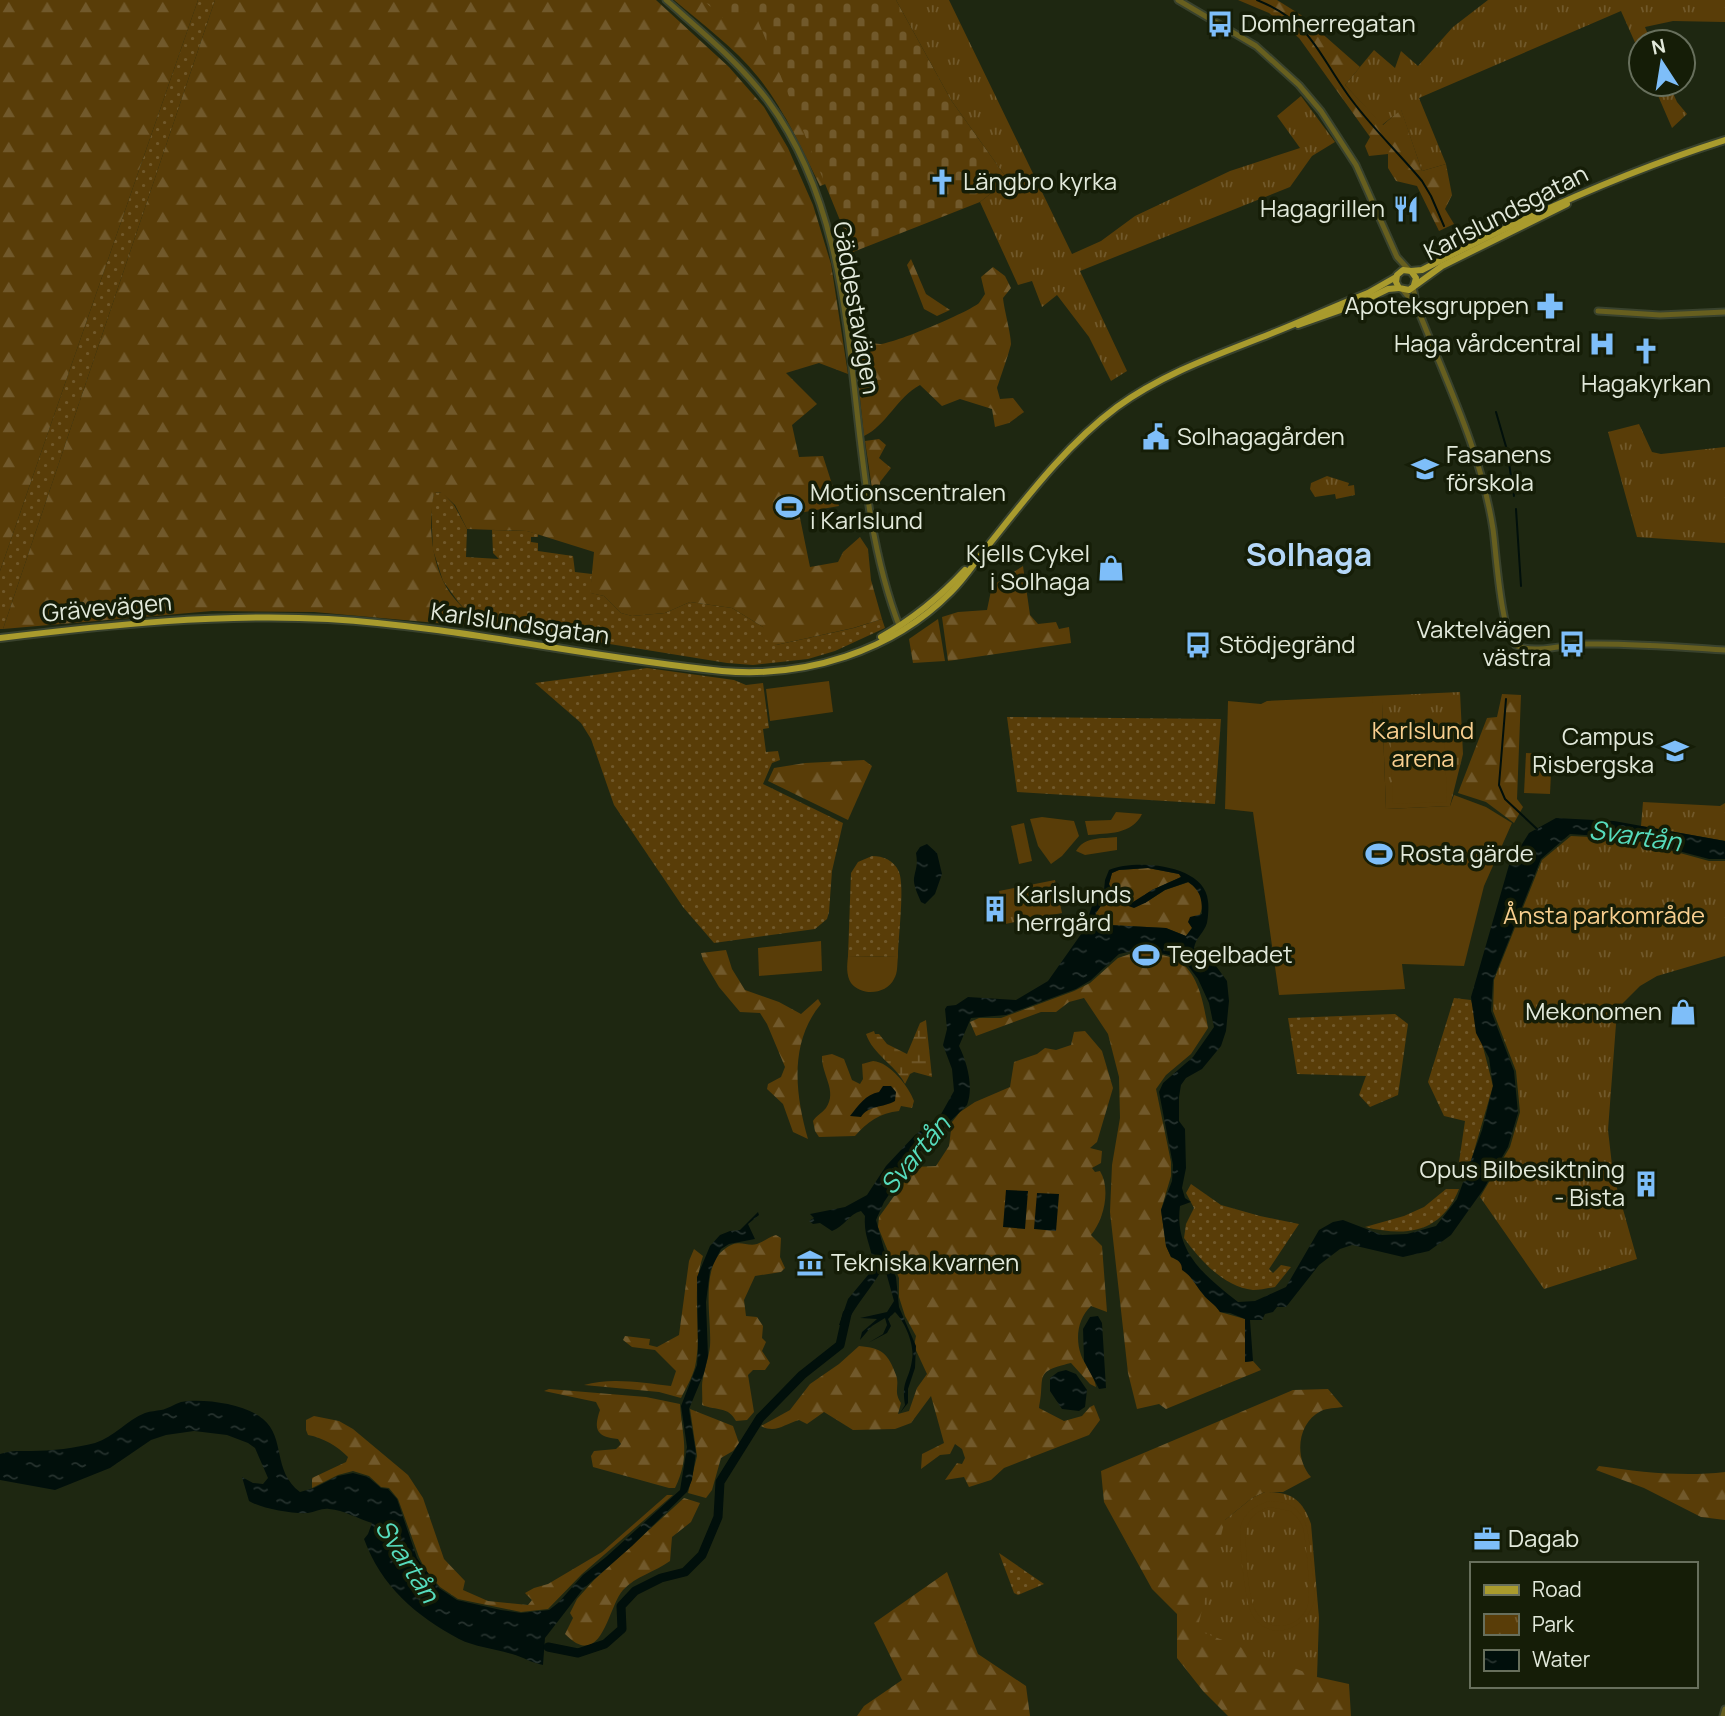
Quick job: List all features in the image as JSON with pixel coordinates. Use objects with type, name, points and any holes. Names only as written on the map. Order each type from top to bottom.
[{"type":"main road","name":"Karlslundsgatan","points":[[1410,271],[1422,270],[1522,219],[1660,160],[1725,142]]},
{"type":"main road","name":"Karlslundsgatan","points":[[1414,286],[1442,266],[1618,178]]},
{"type":"main road","points":[[1403,270],[1410,271],[1416,278],[1414,286],[1400,288],[1396,282],[1397,276],[1403,270]]},
{"type":"main road","name":"Karlslundsgatan","points":[[219,619],[284,618],[367,623],[735,672],[764,672],[815,665],[900,629],[931,604],[984,550],[1047,473],[1089,430],[1141,392],[1180,370],[1368,293],[1397,276]]},
{"type":"main road","name":"Karlslundsgatan","points":[[1272,333],[1343,310],[1388,289],[1400,288]]},
{"type":"main road","name":"Grävevägen","points":[[0,638],[122,625],[219,619]]},
{"type":"street","name":"Gäddestavägen","points":[[666,0],[726,54],[768,102],[797,150],[817,196],[833,251],[840,288],[882,574],[900,629]]},
{"type":"street","points":[[1178,0],[1256,46],[1299,85],[1321,111],[1356,165],[1397,257],[1410,271]]},
{"type":"street","points":[[1397,257],[1397,276]]},
{"type":"street","points":[[1414,286],[1417,307],[1482,475],[1496,546],[1504,622],[1511,642],[1519,647],[1531,648],[1651,644],[1725,648]]},
{"type":"street","points":[[1400,288],[1417,307]]},
{"type":"street","points":[[1598,311],[1660,315],[1725,312]]},
{"type":"street","points":[[1723,1716],[1725,1709]]},
{"type":"green space","points":[[0,0],[198,0],[0,571]]},
{"type":"green space","points":[[198,0],[215,0],[3,629],[0,629],[0,571]]},
{"type":"green space","points":[[215,0],[656,0],[729,67],[764,107],[788,148],[813,205],[831,264],[848,374],[819,363],[786,373],[817,404],[792,425],[799,457],[823,456],[839,506],[799,513],[810,567],[838,562],[843,552],[860,537],[868,549],[871,580],[882,619],[776,645],[765,639],[763,627],[732,608],[690,602],[665,613],[632,616],[621,613],[604,596],[590,593],[594,552],[527,531],[467,529],[455,505],[441,492],[434,493],[431,515],[432,538],[439,571],[451,594],[482,627],[314,612],[212,611],[3,629]]},
{"type":"green space","points":[[674,0],[880,0],[918,151],[820,186],[784,116],[758,77],[729,46]]},
{"type":"green space","points":[[703,0],[896,0],[951,100],[1008,180],[980,202],[853,252],[754,11],[723,18]]},
{"type":"green space","points":[[896,0],[949,0],[1072,254],[1101,241],[1135,216],[1230,171],[1300,148],[1277,116],[1301,96],[1335,142],[1312,156],[1290,187],[1080,271],[1127,371],[1111,381],[1089,337],[1057,295],[1042,307],[1032,281],[1018,285],[980,202],[1008,180],[951,100]]},
{"type":"green space","points":[[1238,0],[1277,0],[1301,15],[1360,67],[1345,85],[1383,125],[1401,109],[1422,171],[1446,164],[1452,195],[1445,209],[1454,224],[1439,231],[1417,186],[1396,181],[1388,168],[1388,154],[1369,156],[1365,146],[1370,137],[1299,38],[1269,13]]},
{"type":"green space","points":[[1488,0],[1725,0],[1725,22],[1673,21],[1645,28],[1629,28],[1621,11],[1419,98],[1446,164],[1422,171],[1401,110],[1382,125],[1345,85],[1374,50],[1395,68],[1401,51],[1418,66],[1453,27]]},
{"type":"green space","points":[[1659,98],[1675,98],[1687,114],[1672,128]]},
{"type":"green space","points":[[911,259],[926,294],[950,310],[937,316],[924,309],[907,265]]},
{"type":"green space","points":[[993,267],[1005,276],[1011,288],[1003,298],[1011,344],[997,388],[1000,399],[1013,398],[1024,412],[1009,423],[995,427],[992,409],[960,399],[942,406],[920,385],[864,436],[859,369],[853,338],[856,336],[858,342],[888,343],[961,313],[979,303],[985,294],[981,277]]},
{"type":"green space","points":[[1639,424],[1652,452],[1661,454],[1725,447],[1725,543],[1637,537],[1608,432]]},
{"type":"green space","points":[[879,439],[886,445],[879,458],[891,468],[880,482],[881,501],[874,502],[865,441]]},
{"type":"green space","points":[[1327,476],[1349,483],[1348,486],[1354,485],[1355,495],[1336,499],[1335,494],[1315,497],[1310,489],[1311,483]]},
{"type":"green space","points":[[442,492],[454,505],[467,529],[466,557],[499,559],[493,553],[492,530],[538,534],[538,537],[531,537],[531,542],[538,543],[538,551],[573,556],[575,572],[592,574],[591,593],[604,596],[621,613],[632,616],[665,613],[690,602],[732,608],[763,627],[776,645],[882,619],[885,628],[835,651],[808,659],[753,665],[482,627],[443,581],[433,550],[431,506],[434,493]]},
{"type":"green space","points":[[1023,566],[1030,615],[1038,624],[1056,622],[1059,629],[1069,627],[1071,643],[948,661],[942,617],[958,612],[987,610],[992,586]]},
{"type":"green space","points":[[938,619],[945,661],[913,663],[909,639]]},
{"type":"green space","points":[[647,668],[734,680],[746,685],[763,683],[769,728],[763,729],[766,752],[778,751],[780,760],[772,763],[763,784],[843,823],[832,871],[829,912],[827,919],[815,929],[714,943],[683,907],[614,805],[591,739],[581,723],[535,683]]},
{"type":"green space","points":[[829,681],[833,712],[770,721],[766,689]]},
{"type":"green space","name":"Karlslund arena","points":[[1460,692],[1463,754],[1450,806],[1386,809],[1382,704],[1372,703],[1372,696]]},
{"type":"green space","points":[[1502,694],[1521,695],[1517,799],[1523,807],[1514,823],[1486,802],[1458,793],[1487,718],[1497,717]]},
{"type":"green space","name":"Rosta gärde","points":[[1372,696],[1373,703],[1382,703],[1386,809],[1450,806],[1454,795],[1486,807],[1512,823],[1484,886],[1464,966],[1402,964],[1405,989],[1279,995],[1253,812],[1225,809],[1228,701],[1261,704],[1267,701]]},
{"type":"green space","points":[[1007,717],[1221,719],[1215,804],[1017,792]]},
{"type":"green space","points":[[1444,722],[1447,802],[1393,804],[1390,724]]},
{"type":"green space","points":[[1526,753],[1552,754],[1550,794],[1524,793]]},
{"type":"green space","points":[[864,760],[872,766],[848,820],[768,781],[774,768],[805,763]]},
{"type":"green space","points":[[1643,802],[1720,806],[1725,803],[1725,841],[1641,826]]},
{"type":"green space","points":[[1116,812],[1142,814],[1138,821],[1126,829],[1088,835],[1085,821],[1111,820]]},
{"type":"green space","points":[[1042,817],[1074,821],[1079,836],[1062,856],[1051,864],[1038,846],[1030,819]]},
{"type":"green space","points":[[1024,823],[1032,861],[1019,864],[1011,826]]},
{"type":"green space","name":"Ånsta parkområde","points":[[1571,836],[1629,839],[1709,861],[1725,861],[1725,956],[1657,976],[1640,986],[1622,1004],[1616,1024],[1608,1130],[1613,1174],[1637,1259],[1544,1289],[1480,1197],[1510,1147],[1520,1112],[1516,1071],[1493,1011],[1494,980],[1542,860]]},
{"type":"green space","points":[[1117,837],[1117,850],[1085,855],[1076,851],[1089,841]]},
{"type":"green space","points":[[872,856],[894,864],[901,879],[898,957],[848,956],[851,873],[858,862]]},
{"type":"green space","points":[[1148,868],[1179,874],[1181,877],[1152,890],[1133,903],[1112,892],[1109,884],[1112,873]]},
{"type":"green space","points":[[1055,880],[1062,913],[1005,924],[999,891]]},
{"type":"green space","points":[[1189,882],[1200,895],[1202,909],[1186,936],[1166,928],[1094,922],[1096,913],[1106,898],[1122,904],[1145,903],[1165,890]]},
{"type":"green space","points":[[821,941],[822,971],[759,976],[758,948]]},
{"type":"green space","points":[[726,950],[732,969],[745,990],[779,1002],[801,1014],[818,999],[821,1004],[811,1019],[799,1052],[798,1087],[808,1139],[793,1132],[783,1104],[767,1089],[768,1084],[781,1077],[785,1067],[767,1024],[760,1013],[740,1012],[719,987],[701,953]]},
{"type":"green space","points":[[1139,951],[1168,956],[1184,965],[1199,990],[1208,1028],[1191,1054],[1166,1075],[1156,1089],[1171,1162],[1171,1176],[1161,1210],[1166,1246],[1171,1257],[1179,1261],[1205,1297],[1220,1312],[1245,1319],[1246,1362],[1253,1361],[1261,1370],[1166,1409],[1159,1404],[1137,1409],[1128,1373],[1110,1212],[1112,1165],[1120,1118],[1119,1077],[1108,1034],[1084,998],[1069,1002],[1056,1012],[1041,1012],[976,1036],[970,1022],[979,1018],[1001,1018],[1074,991],[1090,983],[1118,958]]},
{"type":"green space","points":[[848,956],[898,957],[895,977],[891,984],[880,991],[861,990],[849,980]]},
{"type":"green space","points":[[1454,998],[1471,1000],[1493,1086],[1471,1161],[1459,1162],[1465,1121],[1444,1116],[1428,1082]]},
{"type":"green space","points":[[1395,1014],[1408,1024],[1398,1095],[1370,1107],[1359,1095],[1366,1076],[1297,1074],[1288,1018]]},
{"type":"green space","points":[[926,1020],[932,1077],[914,1072],[905,1084],[874,1048],[866,1034],[874,1031],[887,1044],[907,1054],[920,1023]]},
{"type":"green space","points":[[1085,1031],[1102,1051],[1113,1088],[1097,1142],[1090,1148],[1102,1151],[1101,1163],[1092,1168],[1095,1172],[1100,1171],[1103,1178],[1105,1204],[1091,1235],[1102,1246],[1107,1312],[1091,1306],[1083,1316],[1079,1329],[1081,1355],[1096,1387],[1071,1363],[1059,1366],[1043,1377],[1039,1408],[1064,1421],[1082,1416],[1094,1405],[1100,1420],[1089,1435],[1004,1468],[991,1480],[969,1487],[964,1477],[945,1480],[957,1463],[962,1464],[965,1458],[962,1449],[955,1444],[950,1454],[940,1455],[921,1469],[922,1454],[944,1443],[931,1396],[911,1423],[895,1429],[853,1430],[824,1412],[807,1424],[799,1420],[776,1429],[761,1426],[790,1410],[810,1384],[859,1346],[879,1350],[887,1357],[897,1379],[897,1395],[901,1403],[898,1414],[909,1411],[917,1388],[927,1374],[914,1346],[916,1336],[899,1297],[899,1278],[878,1227],[879,1217],[915,1167],[936,1166],[949,1146],[952,1122],[960,1112],[975,1102],[1010,1087],[1014,1062],[1037,1054],[1045,1048],[1056,1050],[1071,1045],[1074,1032]]},
{"type":"green space","points":[[832,1054],[844,1059],[852,1080],[860,1084],[863,1079],[862,1064],[873,1061],[886,1066],[908,1089],[914,1101],[912,1108],[901,1106],[899,1111],[880,1116],[869,1122],[855,1136],[819,1137],[813,1121],[826,1108],[830,1095],[822,1056]]},
{"type":"green space","points":[[1191,1184],[1221,1205],[1299,1224],[1269,1269],[1273,1273],[1281,1265],[1291,1267],[1275,1287],[1253,1290],[1232,1284],[1205,1263],[1190,1246],[1184,1238],[1186,1224],[1194,1208],[1186,1193]]},
{"type":"green space","points":[[1446,1189],[1459,1189],[1452,1204],[1432,1223],[1408,1231],[1365,1227],[1404,1216],[1424,1207]]},
{"type":"green space","points":[[776,1235],[781,1238],[780,1257],[785,1268],[781,1272],[755,1276],[744,1300],[746,1316],[757,1317],[763,1326],[762,1338],[766,1342],[762,1351],[770,1363],[765,1370],[753,1370],[748,1375],[754,1412],[747,1420],[736,1421],[726,1411],[702,1405],[702,1381],[710,1346],[709,1294],[712,1267],[718,1256],[731,1245],[753,1245]]},
{"type":"green space","points":[[694,1249],[703,1256],[697,1284],[697,1353],[694,1371],[681,1398],[659,1392],[584,1385],[616,1381],[671,1386],[676,1371],[655,1350],[632,1347],[623,1340],[625,1336],[650,1339],[649,1345],[657,1347],[679,1335],[689,1261]]},
{"type":"green space","points":[[549,1389],[646,1397],[680,1404],[684,1456],[675,1488],[593,1467],[591,1456],[594,1451],[616,1449],[621,1444],[618,1439],[598,1431],[600,1410],[596,1402],[544,1391]]},
{"type":"green space","points":[[1328,1389],[1343,1407],[1321,1411],[1307,1424],[1303,1432],[1300,1451],[1311,1477],[1283,1492],[1265,1492],[1252,1498],[1225,1520],[1317,1677],[1349,1684],[1351,1716],[1228,1716],[1203,1691],[1177,1658],[1177,1614],[1152,1589],[1104,1502],[1101,1471],[1293,1390]]},
{"type":"green space","points":[[690,1409],[733,1426],[739,1443],[733,1451],[721,1458],[712,1490],[706,1498],[688,1493],[697,1456]]},
{"type":"green space","points":[[314,1416],[339,1421],[353,1429],[408,1475],[423,1498],[444,1559],[465,1581],[463,1590],[488,1601],[528,1605],[532,1600],[525,1593],[548,1584],[602,1552],[667,1495],[673,1495],[582,1574],[548,1609],[521,1612],[458,1599],[440,1587],[425,1569],[398,1499],[389,1488],[381,1487],[369,1476],[353,1471],[312,1488],[312,1478],[346,1462],[348,1457],[330,1443],[308,1435],[306,1420]]},
{"type":"green space","points":[[1599,1466],[1677,1474],[1725,1472],[1725,1520],[1701,1517],[1644,1488],[1596,1470]]},
{"type":"green space","points":[[1265,1492],[1282,1493],[1294,1499],[1304,1508],[1311,1524],[1319,1618],[1317,1677],[1197,1630],[1225,1520],[1252,1498]]},
{"type":"green space","points":[[684,1498],[700,1503],[691,1522],[672,1537],[670,1561],[623,1590],[596,1641],[588,1645],[578,1644],[565,1634],[573,1618],[570,1613],[577,1599],[594,1580]]},
{"type":"green space","points":[[1270,1501],[1292,1507],[1304,1520],[1314,1581],[1314,1601],[1310,1611],[1297,1625],[1279,1631],[1261,1625],[1253,1616],[1247,1599],[1240,1543],[1243,1520],[1256,1507]],"holes":[[[1270,1507],[1290,1511],[1303,1528],[1309,1593],[1307,1608],[1300,1618],[1282,1626],[1270,1624],[1261,1618],[1255,1608],[1249,1584],[1246,1533],[1249,1521],[1257,1513]]]},
{"type":"green space","points":[[999,1553],[1044,1584],[1018,1595],[1014,1593]]},
{"type":"green space","points":[[947,1572],[978,1654],[1026,1686],[1030,1716],[857,1716],[864,1706],[902,1680],[874,1623]]},
{"type":"water","points":[[1556,818],[1614,821],[1725,841],[1725,859],[1709,859],[1629,838],[1570,834],[1541,859],[1493,980],[1491,1011],[1514,1071],[1518,1113],[1508,1147],[1483,1190],[1451,1235],[1429,1251],[1403,1257],[1352,1245],[1340,1249],[1319,1265],[1286,1307],[1277,1307],[1273,1312],[1265,1314],[1262,1320],[1250,1320],[1253,1361],[1245,1362],[1245,1319],[1220,1312],[1182,1270],[1179,1262],[1171,1257],[1166,1246],[1161,1210],[1172,1181],[1173,1165],[1159,1092],[1163,1083],[1193,1057],[1214,1027],[1209,1003],[1198,979],[1182,958],[1142,949],[1119,954],[1091,980],[1076,989],[1006,1015],[971,1018],[959,1046],[969,1075],[967,1105],[915,1156],[884,1202],[876,1220],[896,1277],[899,1307],[916,1346],[908,1403],[900,1413],[905,1405],[905,1386],[913,1354],[911,1341],[902,1322],[895,1312],[888,1319],[891,1326],[887,1333],[868,1343],[883,1334],[887,1325],[885,1318],[872,1326],[860,1340],[862,1332],[877,1319],[860,1318],[887,1312],[894,1301],[884,1265],[846,1325],[839,1325],[848,1299],[873,1269],[865,1216],[861,1211],[832,1231],[820,1223],[813,1224],[809,1221],[814,1218],[810,1214],[845,1207],[867,1195],[886,1166],[915,1135],[940,1116],[954,1091],[952,1069],[943,1045],[947,1029],[947,1006],[956,1005],[968,997],[1016,1000],[1048,981],[1084,930],[1092,906],[1104,890],[1109,870],[1151,865],[1167,867],[1195,879],[1204,889],[1208,909],[1207,923],[1194,948],[1208,965],[1216,966],[1227,981],[1229,1001],[1226,1031],[1221,1046],[1202,1069],[1186,1078],[1181,1085],[1179,1121],[1185,1129],[1186,1168],[1182,1188],[1185,1198],[1191,1202],[1180,1206],[1179,1222],[1182,1237],[1194,1262],[1238,1302],[1255,1301],[1286,1287],[1319,1230],[1333,1222],[1343,1220],[1382,1235],[1407,1234],[1436,1226],[1457,1199],[1482,1130],[1493,1086],[1489,1058],[1476,1033],[1471,997],[1509,865],[1529,833]],"holes":[[[1148,868],[1179,874],[1181,877],[1133,902],[1118,896],[1109,884],[1112,873],[1119,870]],[[1188,882],[1200,896],[1202,914],[1190,917],[1188,922],[1192,928],[1186,936],[1166,928],[1109,925],[1094,921],[1106,898],[1134,908],[1165,890]]]},
{"type":"water","points":[[927,844],[937,853],[942,874],[935,894],[925,904],[921,902],[914,881],[916,853],[920,847]]},
{"type":"water","points":[[883,1086],[891,1086],[896,1092],[895,1101],[868,1110],[861,1117],[850,1116],[863,1101],[879,1092]]},
{"type":"water","points":[[1006,1190],[1028,1191],[1025,1229],[1003,1227]]},
{"type":"water","points":[[1037,1193],[1059,1194],[1056,1231],[1034,1229]]},
{"type":"water","points":[[758,1212],[759,1215],[748,1224],[755,1239],[729,1244],[721,1249],[710,1271],[706,1302],[708,1356],[689,1409],[696,1453],[692,1480],[687,1492],[583,1589],[545,1638],[543,1665],[465,1642],[415,1610],[390,1585],[371,1556],[364,1539],[372,1523],[335,1510],[294,1513],[269,1509],[249,1501],[242,1477],[253,1483],[263,1484],[268,1478],[255,1448],[227,1435],[194,1431],[166,1435],[151,1440],[110,1468],[55,1490],[0,1480],[0,1454],[55,1450],[95,1443],[138,1416],[181,1402],[212,1402],[235,1406],[255,1414],[270,1427],[275,1435],[286,1474],[291,1484],[300,1492],[338,1476],[353,1473],[368,1477],[381,1488],[388,1489],[397,1499],[417,1558],[439,1588],[457,1600],[521,1613],[549,1610],[583,1575],[680,1490],[687,1447],[681,1406],[697,1365],[697,1277],[710,1246],[720,1235],[740,1230]]},
{"type":"water","points":[[1098,1316],[1102,1323],[1106,1388],[1099,1389],[1084,1361],[1083,1329],[1090,1317]]},
{"type":"water","points":[[1066,1370],[1076,1374],[1087,1390],[1085,1407],[1079,1411],[1062,1409],[1050,1391],[1050,1378]]},
{"type":"waterway","points":[[1257,0],[1290,18],[1311,40],[1357,106],[1422,181],[1444,226]]},
{"type":"waterway","points":[[1496,412],[1507,450],[1514,496]]},
{"type":"waterway","points":[[1516,509],[1521,586]]},
{"type":"waterway","points":[[1506,699],[1499,785],[1505,799],[1537,829]]},
{"type":"waterway","name":"Svartån","points":[[548,1647],[578,1653],[605,1644],[622,1629],[621,1606],[635,1591],[661,1578],[685,1572],[702,1555],[718,1517],[720,1482],[760,1418],[802,1375],[840,1345],[847,1314]]},
{"type":"place","name":"Domherregatan","points":[[1220,24]]},
{"type":"place","name":"Längbro kyrka","points":[[942,182]]},
{"type":"place","name":"Hagagrillen","points":[[1406,209]]},
{"type":"place","name":"Apoteksgruppen","points":[[1550,306]]},
{"type":"place","name":"Haga vårdcentral","points":[[1602,344]]},
{"type":"place","name":"Hagakyrkan","points":[[1646,351]]},
{"type":"place","name":"Solhagagården","points":[[1156,437]]},
{"type":"place","name":"Fasanens förskola","points":[[1425,469]]},
{"type":"place","name":"Motionscentralen i Karlslund","points":[[789,507]]},
{"type":"place","name":"Kjells Cykel i Solhaga","points":[[1111,568]]},
{"type":"place","name":"Vaktelvägen västra","points":[[1572,644]]},
{"type":"place","name":"Stödjegränd","points":[[1198,645]]},
{"type":"place","name":"Campus Risbergska","points":[[1675,751]]},
{"type":"place","name":"Rosta gärde","points":[[1379,854]]},
{"type":"place","name":"Karlslunds herrgård","points":[[995,909]]},
{"type":"place","name":"Tegelbadet","points":[[1146,955]]},
{"type":"place","name":"Mekonomen","points":[[1683,1012]]},
{"type":"place","name":"Opus Bilbesiktning - Bista","points":[[1646,1184]]},
{"type":"place","name":"Tekniska kvarnen","points":[[810,1263]]},
{"type":"place","name":"Dagab","points":[[1487,1539]]},
{"type":"district","name":"Solhaga","points":[[1309,555]]}]
